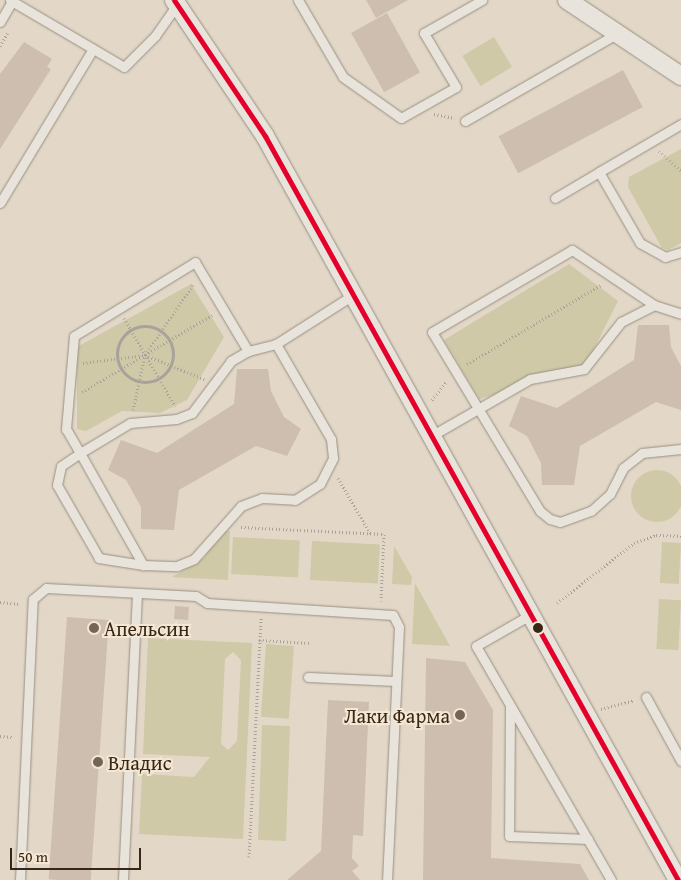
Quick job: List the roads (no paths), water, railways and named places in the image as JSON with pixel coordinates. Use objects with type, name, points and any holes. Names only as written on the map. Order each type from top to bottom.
[{"type":"street","points":[[567,0],[681,76]]},
{"type":"street","points":[[175,2],[265,136],[678,880]]},
{"type":"lane","points":[[298,0],[343,77],[401,118],[456,88],[424,33],[482,0]]},
{"type":"lane","points":[[0,22],[11,1],[124,68],[155,36],[175,2]]},
{"type":"lane","points":[[465,121],[618,33]]},
{"type":"lane","points":[[0,202],[93,49]]},
{"type":"lane","points":[[555,198],[681,124]]},
{"type":"lane","points":[[600,172],[640,243],[665,257],[681,252]]},
{"type":"lane","points":[[681,314],[654,305],[572,250],[432,332],[540,511],[560,522],[591,511],[610,494],[623,468],[642,453],[681,449]]},
{"type":"lane","points":[[143,565],[66,429],[74,336],[195,262],[248,351]]},
{"type":"lane","points":[[276,344],[331,439],[331,466],[310,494],[295,500],[262,498],[241,506],[221,526],[194,559],[177,566],[143,565],[99,558],[57,485],[61,466],[130,423],[182,417],[203,404],[231,361],[248,351],[276,344],[353,295]]},
{"type":"lane","points":[[431,436],[530,380],[584,369],[621,322],[654,305]]},
{"type":"lane","points":[[20,880],[33,606],[35,593],[46,588],[137,592],[261,606],[381,612],[393,615],[399,627],[387,880]]},
{"type":"lane","points":[[123,880],[137,592]]},
{"type":"lane","points":[[530,615],[476,646],[611,880]]},
{"type":"lane","points":[[308,677],[396,681]]},
{"type":"lane","points":[[646,696],[681,761]]},
{"type":"lane","points":[[510,705],[509,836],[588,840]]},
{"type":"place","name":"Апельсин","points":[[94,628]]},
{"type":"place","name":"Лаки Фарма","points":[[460,715]]},
{"type":"place","name":"Владис","points":[[98,762]]}]
